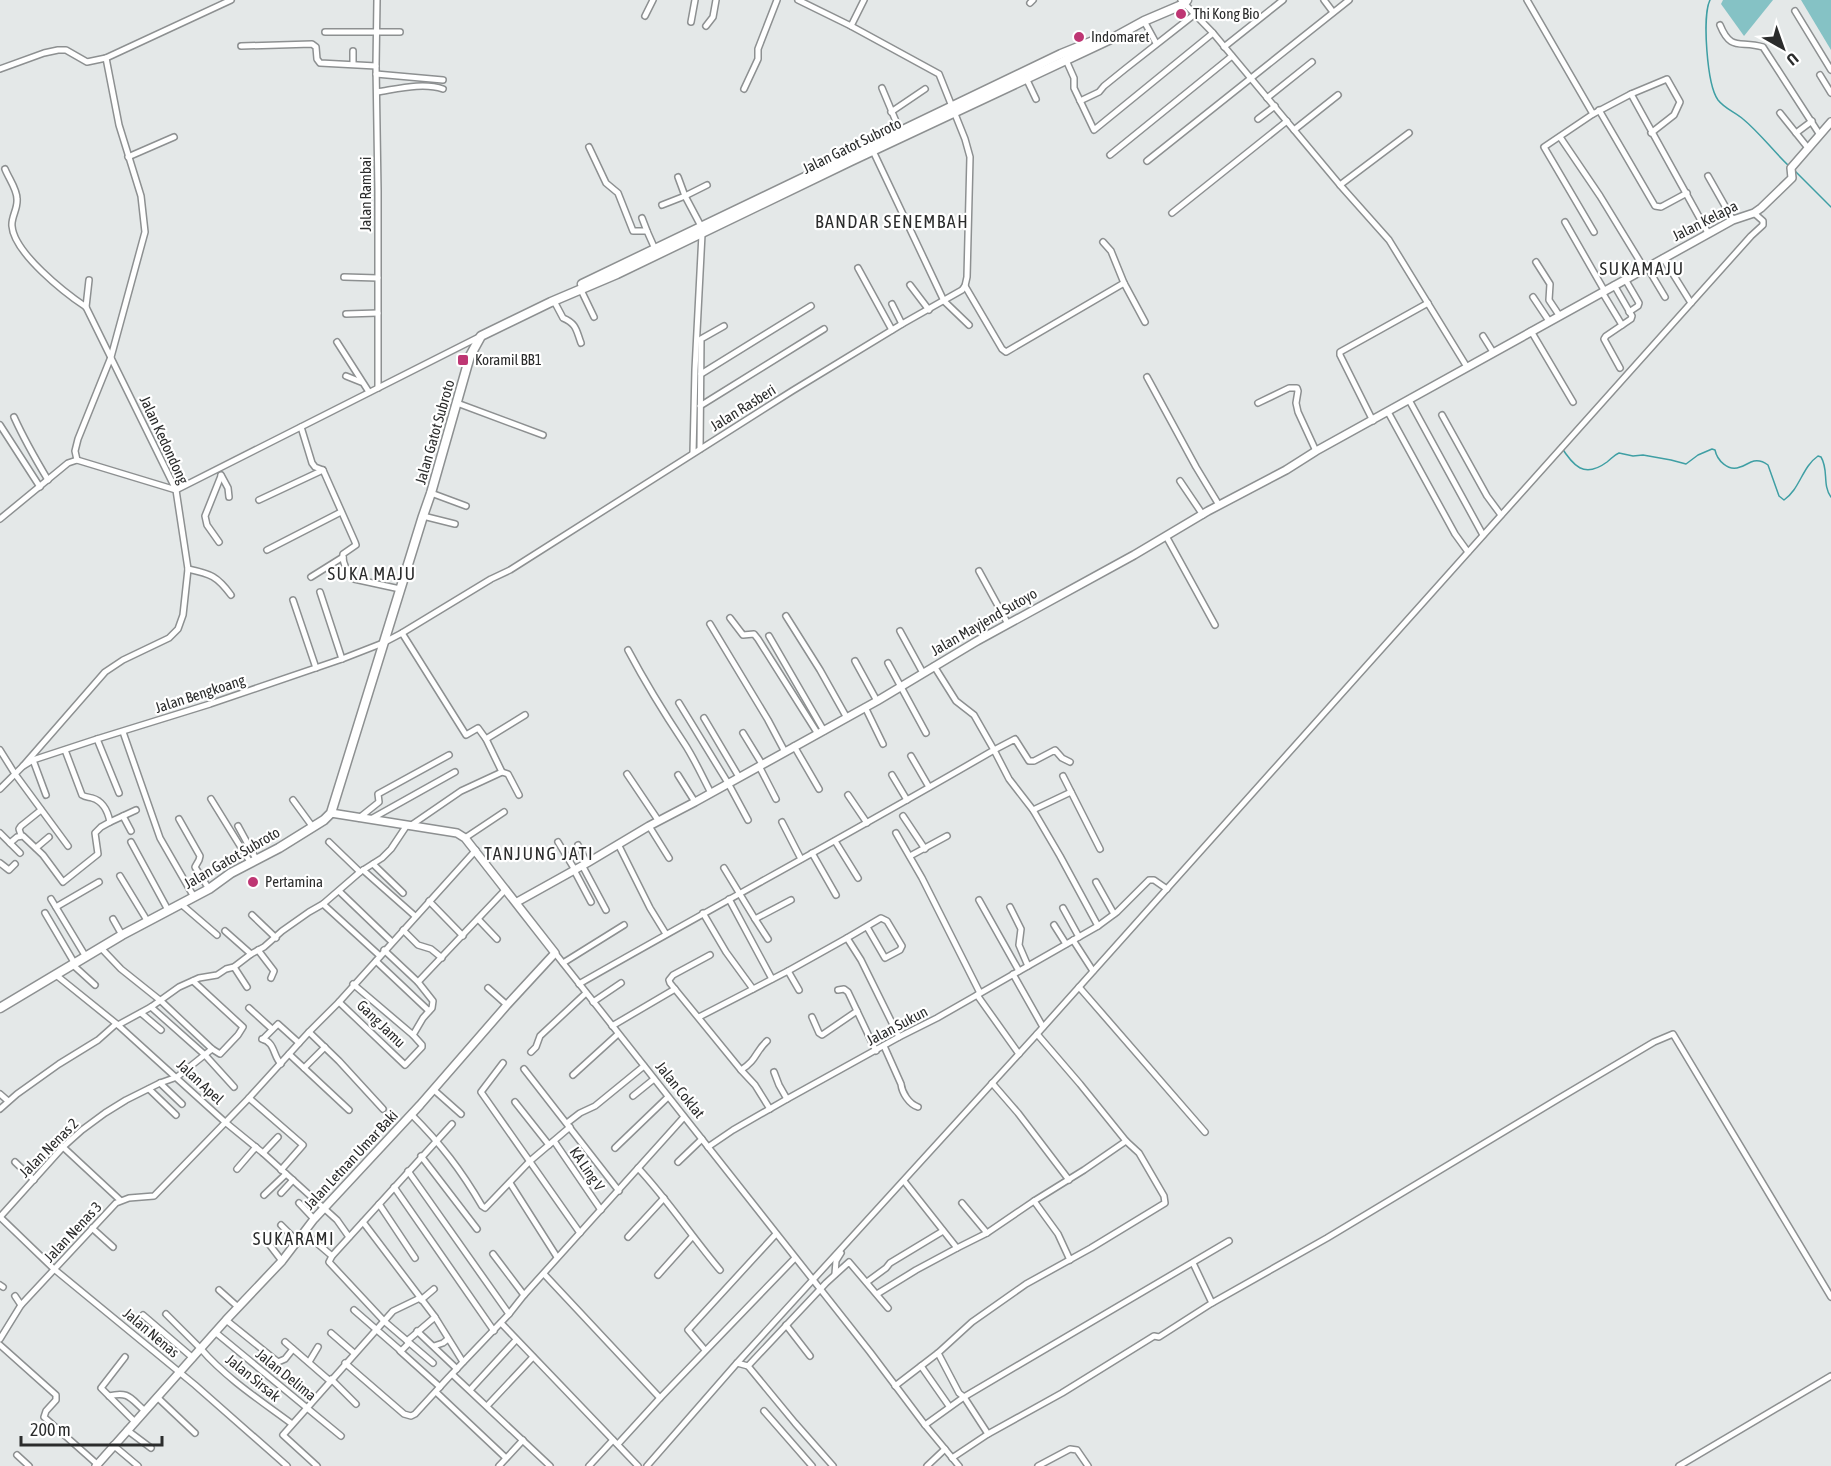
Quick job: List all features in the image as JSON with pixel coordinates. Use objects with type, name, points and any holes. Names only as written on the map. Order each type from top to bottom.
[{"type":"main road","name":"Jalan Gatot Subroto","points":[[0,1008],[122,936],[209,889],[253,860],[279,848],[324,820],[331,813],[431,493],[470,355],[481,336],[873,151],[952,109],[1026,78],[1065,56],[1183,1]]},
{"type":"main road","points":[[1112,36],[1183,1]]},
{"type":"main road","points":[[555,301],[573,289],[655,249],[702,231],[748,204],[900,131],[1065,56]]},
{"type":"street","points":[[0,69],[58,50],[66,50],[87,62],[93,62],[231,0]]},
{"type":"street","name":"Jalan Rambai","points":[[377,0],[378,388]]},
{"type":"street","points":[[645,16],[653,0]]},
{"type":"street","points":[[691,22],[695,0]]},
{"type":"street","points":[[706,26],[713,17],[716,0]]},
{"type":"street","points":[[744,89],[758,58],[758,49],[777,0]]},
{"type":"street","points":[[798,0],[939,74],[968,148],[971,171],[965,286],[1002,349],[1006,352],[1124,283]]},
{"type":"street","points":[[851,26],[864,0]]},
{"type":"street","points":[[1224,47],[1283,0]]},
{"type":"street","points":[[1324,0],[1333,12]]},
{"type":"street","points":[[1147,161],[1349,0]]},
{"type":"street","points":[[1527,0],[1655,207],[1661,207],[1687,193]]},
{"type":"street","points":[[1183,1],[1213,33],[1389,240],[1467,367]]},
{"type":"street","points":[[1795,11],[1831,70]]},
{"type":"street","points":[[1080,100],[1099,92],[1156,43],[1195,14]]},
{"type":"street","points":[[1144,21],[1156,43]]},
{"type":"street","points":[[1720,26],[1729,42],[1763,47],[1820,135]]},
{"type":"street","points":[[326,32],[400,32]]},
{"type":"street","points":[[1065,56],[1074,78],[1074,88],[1094,130],[1213,33]]},
{"type":"street","points":[[241,46],[312,44],[316,47],[316,59],[320,63],[376,66]]},
{"type":"street","points":[[352,51],[353,64]]},
{"type":"street","points":[[1110,155],[1232,56]]},
{"type":"street","points":[[76,460],[75,451],[78,440],[111,357],[145,232],[141,196],[119,125],[106,58]]},
{"type":"street","points":[[1267,98],[1312,62]]},
{"type":"street","points":[[376,74],[443,80]]},
{"type":"street","points":[[1820,75],[1831,93]]},
{"type":"street","points":[[1026,78],[1036,99]]},
{"type":"street","points":[[1594,232],[1544,147],[1596,112],[1667,79],[1680,102],[1674,115],[1651,133]]},
{"type":"street","points":[[376,92],[418,87],[443,89]]},
{"type":"street","points":[[882,88],[900,131]]},
{"type":"street","points":[[891,112],[925,89]]},
{"type":"street","points":[[1631,94],[1708,233]]},
{"type":"street","points":[[1294,130],[1338,95]]},
{"type":"street","points":[[1258,119],[1275,106]]},
{"type":"street","points":[[1780,113],[1808,148]]},
{"type":"street","points":[[1172,213],[1287,121]]},
{"type":"street","points":[[1797,132],[1812,121]]},
{"type":"street","name":"Jalan Kelapa","points":[[1467,367],[1708,233],[1733,220],[1754,213],[1792,178],[1791,168],[1831,122]]},
{"type":"street","points":[[1340,185],[1409,133]]},
{"type":"street","points":[[128,157],[174,137]]},
{"type":"street","points":[[1560,137],[1665,297]]},
{"type":"street","points":[[589,147],[606,183],[618,193],[633,231],[647,231]]},
{"type":"street","points":[[873,151],[944,301],[969,326]]},
{"type":"street","name":"Jalan Kedondong","points":[[0,789],[105,672],[123,660],[163,642],[178,629],[183,615],[188,570],[176,490],[86,307],[57,286],[31,260],[17,241],[12,224],[18,198],[5,170]]},
{"type":"street","points":[[1708,176],[1733,220]]},
{"type":"street","points":[[678,177],[702,231],[693,453]]},
{"type":"street","points":[[662,205],[707,185]]},
{"type":"street","points":[[649,1465],[737,1363],[1019,1054],[1763,225],[1754,213]]},
{"type":"street","points":[[642,218],[655,249]]},
{"type":"street","points":[[1565,222],[1622,325]]},
{"type":"street","points":[[1103,242],[1110,251],[1145,322]]},
{"type":"street","points":[[1663,258],[1691,303]]},
{"type":"street","points":[[1536,262],[1550,285],[1549,300],[1559,315]]},
{"type":"street","points":[[858,268],[892,330]]},
{"type":"street","points":[[344,278],[378,278]]},
{"type":"street","points":[[1625,279],[1639,303],[1629,312]]},
{"type":"street","points":[[86,307],[89,280]]},
{"type":"street","points":[[910,285],[929,310]]},
{"type":"street","points":[[1614,285],[1632,318],[1604,339],[1620,368]]},
{"type":"street","name":"Jalan Rasberi","points":[[383,643],[510,570],[693,453],[892,330],[962,290],[965,286]]},
{"type":"street","points":[[581,290],[594,317]]},
{"type":"street","points":[[1533,297],[1549,321]]},
{"type":"street","points":[[555,301],[563,318],[575,327],[581,343]]},
{"type":"street","points":[[1373,421],[1340,352],[1428,303]]},
{"type":"street","points":[[892,304],[902,324]]},
{"type":"street","points":[[700,374],[811,306]]},
{"type":"street","points":[[346,314],[378,313]]},
{"type":"street","points":[[700,449],[702,339],[724,326]]},
{"type":"street","points":[[700,406],[824,329]]},
{"type":"street","points":[[1531,331],[1573,402]]},
{"type":"street","points":[[0,519],[68,463],[76,460],[176,490],[481,336]]},
{"type":"street","points":[[1483,336],[1493,352]]},
{"type":"street","points":[[337,342],[369,392]]},
{"type":"street","name":"Jalan Mayjend Sutoyo","points":[[516,902],[658,820],[847,718],[1008,624],[1467,367]]},
{"type":"street","points":[[346,376],[361,382]]},
{"type":"street","points":[[1147,377],[1219,505]]},
{"type":"street","points":[[1258,403],[1289,387],[1297,388],[1298,412],[1316,451]]},
{"type":"street","points":[[1409,400],[1483,535]]},
{"type":"street","points":[[457,403],[543,435]]},
{"type":"street","points":[[1388,412],[1449,525],[1468,552]]},
{"type":"street","points":[[1442,416],[1487,496],[1501,515]]},
{"type":"street","points":[[14,417],[48,480]]},
{"type":"street","points":[[0,426],[40,487]]},
{"type":"street","points":[[301,428],[312,463],[323,470],[356,545],[343,554],[343,557],[311,577]]},
{"type":"street","points":[[217,469],[228,488],[229,497]]},
{"type":"street","points":[[259,500],[323,470]]},
{"type":"street","points":[[219,542],[207,525],[205,516],[221,476]]},
{"type":"street","points":[[1180,481],[1203,515]]},
{"type":"street","points":[[431,493],[466,506]]},
{"type":"street","points":[[267,549],[341,512]]},
{"type":"street","points":[[423,516],[456,524]]},
{"type":"street","points":[[1166,536],[1215,625]]},
{"type":"street","points":[[343,557],[352,579],[400,589]]},
{"type":"street","points":[[188,570],[212,574],[231,596]]},
{"type":"street","points":[[979,571],[1008,624]]},
{"type":"street","points":[[320,592],[342,659]]},
{"type":"street","points":[[293,600],[316,668]]},
{"type":"street","points":[[786,616],[847,718]]},
{"type":"street","points":[[730,618],[743,635],[754,634],[758,639],[821,732]]},
{"type":"street","points":[[710,624],[785,752]]},
{"type":"street","points":[[900,632],[923,673]]},
{"type":"street","points":[[402,633],[466,735],[478,728],[502,772]]},
{"type":"street","points":[[769,636],[821,732]]},
{"type":"street","name":"Jalan Bengkoang","points":[[23,765],[316,668],[383,643]]},
{"type":"street","points":[[628,650],[711,793]]},
{"type":"street","points":[[855,661],[877,701]]},
{"type":"street","points":[[888,663],[926,733]]},
{"type":"street","points":[[934,666],[956,701],[974,715],[1009,779],[1033,810],[1098,926]]},
{"type":"street","points":[[679,703],[748,820]]},
{"type":"street","points":[[865,707],[883,744]]},
{"type":"street","points":[[486,739],[525,715]]},
{"type":"street","points":[[704,718],[740,777]]},
{"type":"street","points":[[123,732],[160,838],[194,897]]},
{"type":"street","points":[[743,733],[776,799]]},
{"type":"street","points":[[96,739],[119,793]]},
{"type":"street","points":[[579,984],[1014,739],[1029,761],[1034,761],[1055,750],[1062,758],[1070,762]]},
{"type":"street","points":[[794,746],[819,789]]},
{"type":"street","points":[[0,750],[68,846]]},
{"type":"street","points":[[65,750],[82,795],[85,798],[94,799],[105,807],[110,822]]},
{"type":"street","points":[[359,818],[379,803],[378,794],[449,755]]},
{"type":"street","points":[[911,756],[929,787]]},
{"type":"street","points":[[33,760],[46,795]]},
{"type":"street","points":[[371,819],[455,772]]},
{"type":"street","points":[[0,1109],[117,1024],[141,1013],[179,987],[234,967],[309,912],[324,904],[391,849],[409,826],[461,791],[502,772],[508,774],[519,795]]},
{"type":"street","points":[[627,774],[658,820]]},
{"type":"street","points":[[678,775],[695,802]]},
{"type":"street","points":[[892,775],[907,800]]},
{"type":"street","points":[[1063,776],[1100,849]]},
{"type":"street","points":[[1033,810],[1071,792]]},
{"type":"street","points":[[848,795],[867,823]]},
{"type":"street","points":[[211,799],[253,860]]},
{"type":"street","points":[[293,800],[312,826]]},
{"type":"street","points":[[41,810],[19,829],[21,835],[36,848],[63,882],[97,856],[95,833],[100,827],[136,810]]},
{"type":"street","points":[[331,813],[457,833],[465,838],[504,812]]},
{"type":"street","points":[[123,816],[131,831]]},
{"type":"street","points":[[903,816],[925,849]]},
{"type":"street","points":[[179,819],[200,856],[195,867],[209,889]]},
{"type":"street","points":[[782,822],[801,859]]},
{"type":"street","points":[[238,826],[253,860]]},
{"type":"street","points":[[649,826],[669,858]]},
{"type":"street","points":[[0,833],[20,853]]},
{"type":"street","points":[[896,833],[910,856],[978,994],[1019,1054]]},
{"type":"street","points":[[10,843],[21,835]]},
{"type":"street","points":[[910,856],[947,836]]},
{"type":"street","points":[[36,848],[49,837]]},
{"type":"street","name":"Jalan Coklat","points":[[465,838],[959,1466]]},
{"type":"street","points":[[835,841],[858,878]]},
{"type":"street","points":[[130,842],[168,910]]},
{"type":"street","points":[[329,842],[415,916]]},
{"type":"street","points":[[558,842],[591,902]]},
{"type":"street","points":[[618,844],[650,908],[666,934]]},
{"type":"street","points":[[578,845],[606,910]]},
{"type":"street","name":"Jalan Nenas 3","points":[[0,1340],[21,1305],[92,1228],[120,1200],[154,1196],[339,1002],[476,850]]},
{"type":"street","points":[[812,853],[836,895]]},
{"type":"street","points":[[0,863],[9,870],[15,864]]},
{"type":"street","points":[[373,864],[403,892]]},
{"type":"street","points":[[724,868],[768,939]]},
{"type":"street","points":[[120,876],[148,922]]},
{"type":"street","name":"Jalan Sukun","points":[[708,1147],[787,1099],[937,1018],[1098,926],[1114,914],[1149,880],[1154,880],[1167,889]]},
{"type":"street","points":[[56,907],[99,882]]},
{"type":"street","points":[[1095,882],[1114,914]]},
{"type":"street","points":[[418,982],[506,889]]},
{"type":"street","points":[[339,891],[392,942]]},
{"type":"street","points":[[51,899],[86,957]]},
{"type":"street","points":[[729,899],[772,979]]},
{"type":"street","points":[[755,919],[791,900]]},
{"type":"street","points":[[979,900],[1019,971]]},
{"type":"street","points":[[429,901],[463,936]]},
{"type":"street","points":[[181,904],[217,935]]},
{"type":"street","points":[[324,904],[429,1011]]},
{"type":"street","points":[[1010,907],[1021,929],[1019,945],[1028,966]]},
{"type":"street","points":[[1063,908],[1079,937]]},
{"type":"street","points":[[45,913],[74,964],[95,985]]},
{"type":"street","points":[[703,913],[726,952],[753,989]]},
{"type":"street","points":[[252,915],[276,938]]},
{"type":"street","points":[[699,1017],[788,971],[881,918],[886,919],[902,949],[885,958],[867,927]]},
{"type":"street","points":[[113,919],[122,936]]},
{"type":"street","points":[[478,919],[497,939]]},
{"type":"street","points":[[563,963],[624,925]]},
{"type":"street","points":[[1054,925],[1066,944]]},
{"type":"street","points":[[403,930],[418,945],[431,949],[442,958]]},
{"type":"street","points":[[225,931],[251,954]]},
{"type":"street","points":[[847,938],[861,960],[899,1037]]},
{"type":"street","points":[[1073,940],[1093,971]]},
{"type":"street","points":[[101,948],[121,969],[161,1001],[212,1049]]},
{"type":"street","points":[[258,950],[274,971],[271,978]]},
{"type":"street","points":[[353,984],[413,1035],[433,1006],[433,1000],[418,982],[384,950]]},
{"type":"street","name":"Jalan Letnan Umar Baki","points":[[96,1465],[282,1261],[314,1219],[434,1090],[555,953]]},
{"type":"street","points":[[710,955],[669,980],[755,1085],[770,1109]]},
{"type":"street","points":[[234,967],[247,987]]},
{"type":"street","points":[[788,971],[799,990]]},
{"type":"street","points":[[1013,974],[1043,1027]]},
{"type":"street","name":"Jalan Apel","points":[[56,975],[117,1024],[225,1122],[263,1153],[337,1220],[349,1237]]},
{"type":"street","name":"Jalan Nenas 2","points":[[0,1217],[63,1147],[105,1113],[160,1083],[177,1077],[212,1049],[221,1053],[238,1035],[243,1027],[193,981]]},
{"type":"street","points":[[593,1002],[621,982]]},
{"type":"street","points":[[1079,987],[1205,1132]]},
{"type":"street","points":[[488,988],[507,1005]]},
{"type":"street","points":[[612,1026],[675,989]]},
{"type":"street","points":[[838,990],[846,989],[876,1051]]},
{"type":"street","points":[[531,1052],[536,1047],[540,1036],[586,993]]},
{"type":"street","name":"Gang Jamu","points":[[339,1002],[405,1065],[422,1047],[413,1035]]},
{"type":"street","points":[[151,1007],[205,1055],[234,1087]]},
{"type":"street","points":[[249,1008],[272,1029]]},
{"type":"street","points":[[812,1017],[822,1035],[857,1011]]},
{"type":"street","points":[[141,1013],[161,1030]]},
{"type":"street","points":[[281,1064],[276,1059],[270,1043],[263,1039],[276,1025],[279,1025],[299,1043]]},
{"type":"street","points":[[309,1032],[382,1109]]},
{"type":"street","points":[[573,1075],[618,1034]]},
{"type":"street","points":[[895,1386],[938,1353],[983,1313],[1026,1284],[1165,1203],[1164,1196],[1139,1153],[1126,1141],[1037,1034]]},
{"type":"street","points":[[952,1458],[987,1432],[1062,1393],[1154,1336],[1159,1338],[1212,1303],[1337,1233],[1654,1042],[1673,1034],[1831,1297]]},
{"type":"street","points":[[741,1070],[752,1064],[767,1041]]},
{"type":"street","points":[[885,1046],[902,1084],[902,1090],[913,1105],[918,1107]]},
{"type":"street","points":[[304,1068],[325,1047]]},
{"type":"street","points":[[289,1054],[349,1110]]},
{"type":"street","points":[[503,1062],[481,1092],[580,1233]]},
{"type":"street","points":[[411,1114],[460,1170],[484,1208],[489,1206],[530,1161],[580,1113],[595,1106],[644,1066]]},
{"type":"street","points":[[524,1069],[618,1191]]},
{"type":"street","points":[[774,1072],[787,1099]]},
{"type":"street","points":[[633,1096],[654,1079]]},
{"type":"street","points":[[160,1083],[182,1104]]},
{"type":"street","points":[[992,1083],[1069,1180]]},
{"type":"street","points":[[149,1089],[176,1115]]},
{"type":"street","points":[[434,1090],[460,1114]]},
{"type":"street","points":[[0,1094],[8,1101]]},
{"type":"street","points":[[615,1148],[669,1097]]},
{"type":"street","points":[[249,1098],[303,1145],[264,1195]]},
{"type":"street","name":"KA Ling V","points":[[515,1102],[551,1143],[601,1210]]},
{"type":"street","points":[[345,1363],[407,1415],[415,1414],[494,1331],[557,1257],[684,1117]]},
{"type":"street","points":[[433,1363],[384,1321],[330,1264],[329,1260],[452,1124]]},
{"type":"street","points":[[263,1153],[278,1137]]},
{"type":"street","points":[[678,1162],[702,1139]]},
{"type":"street","points":[[877,1294],[916,1270],[987,1233],[1126,1141]]},
{"type":"street","points":[[63,1147],[120,1200]]},
{"type":"street","points":[[237,1169],[256,1147]]},
{"type":"street","points":[[421,1156],[477,1229]]},
{"type":"street","points":[[15,1161],[34,1180]]},
{"type":"street","points":[[638,1168],[720,1270]]},
{"type":"street","points":[[408,1171],[509,1314]]},
{"type":"street","points":[[281,1193],[293,1180]]},
{"type":"street","points":[[904,1181],[957,1248]]},
{"type":"street","points":[[510,1183],[557,1257]]},
{"type":"street","points":[[394,1187],[494,1331]]},
{"type":"street","points":[[628,1236],[664,1198]]},
{"type":"street","points":[[1034,1201],[1058,1234],[1070,1260]]},
{"type":"street","points":[[298,1203],[314,1219]]},
{"type":"street","points":[[962,1203],[987,1233]]},
{"type":"street","points":[[379,1204],[415,1258]]},
{"type":"street","name":"Jalan Nenas","points":[[0,1217],[54,1269],[195,1385],[286,1466]]},
{"type":"street","points":[[836,1274],[837,1258],[863,1228],[866,1221]]},
{"type":"street","points":[[363,1222],[435,1317],[464,1362]]},
{"type":"street","points":[[281,1225],[297,1241]]},
{"type":"street","points":[[92,1228],[113,1247]]},
{"type":"street","points":[[867,1282],[890,1263],[943,1231]]},
{"type":"street","points":[[304,1233],[332,1256]]},
{"type":"street","points":[[705,1350],[688,1330],[777,1234]]},
{"type":"street","points":[[657,1275],[693,1237]]},
{"type":"street","points":[[925,1425],[949,1406],[1229,1241]]},
{"type":"street","points":[[269,1244],[282,1261]]},
{"type":"street","points":[[493,1254],[524,1295]]},
{"type":"street","points":[[589,1466],[660,1398],[795,1258]]},
{"type":"street","points":[[748,1366],[849,1262],[888,1308]]},
{"type":"street","points":[[1192,1263],[1212,1303]]},
{"type":"street","points":[[543,1274],[660,1398]]},
{"type":"street","points":[[317,1466],[283,1435],[393,1311],[420,1299],[434,1289]]},
{"type":"street","points":[[219,1290],[238,1307]]},
{"type":"street","points":[[15,1296],[21,1305]]},
{"type":"street","points":[[354,1310],[400,1351],[506,1458]]},
{"type":"street","name":"Jalan Sirsak","points":[[166,1314],[209,1358],[292,1424]]},
{"type":"street","points":[[143,1315],[193,1358]]},
{"type":"street","points":[[400,1351],[435,1317]]},
{"type":"street","points":[[226,1320],[278,1362],[285,1359],[293,1349]]},
{"type":"street","points":[[501,1323],[638,1466]]},
{"type":"street","points":[[786,1325],[810,1356]]},
{"type":"street","name":"Jalan Delima","points":[[215,1332],[341,1436]]},
{"type":"street","points":[[417,1332],[457,1369]]},
{"type":"street","points":[[332,1333],[354,1353]]},
{"type":"street","points":[[434,1346],[448,1339]]},
{"type":"street","points":[[470,1390],[516,1340]]},
{"type":"street","points":[[285,1342],[356,1404]]},
{"type":"street","points":[[0,1345],[56,1395],[56,1400],[46,1411],[44,1417],[96,1465]]},
{"type":"street","points":[[309,1362],[318,1347]]},
{"type":"street","points":[[938,1353],[959,1393],[987,1432]]},
{"type":"street","points":[[125,1357],[101,1386],[102,1390],[135,1422]]},
{"type":"street","points":[[487,1406],[533,1357]]},
{"type":"street","points":[[737,1363],[748,1366],[833,1466]]},
{"type":"street","points":[[921,1365],[949,1406]]},
{"type":"street","points":[[452,1374],[550,1466]]},
{"type":"street","points":[[1679,1466],[1831,1376]]},
{"type":"street","points":[[109,1396],[126,1395],[145,1411]]},
{"type":"street","points":[[157,1397],[195,1433]]},
{"type":"street","points":[[764,1411],[812,1466]]},
{"type":"street","points":[[127,1430],[151,1448]]},
{"type":"street","points":[[499,1466],[523,1440]]},
{"type":"street","points":[[113,1445],[138,1466]]},
{"type":"street","points":[[927,1466],[945,1449]]},
{"type":"street","points":[[1038,1466],[1066,1450],[1073,1449],[1077,1450],[1088,1466]]},
{"type":"street","points":[[17,1455],[29,1466]]},
{"type":"shaded area","points":[[1723,0],[1773,0],[1744,36],[1721,4]]},
{"type":"shaded area","points":[[1801,0],[1831,0],[1831,50]]},
{"type":"waterway","points":[[1710,0],[1706,35],[1714,92],[1721,103],[1749,124],[1789,166]]},
{"type":"waterway","points":[[1795,171],[1831,207]]},
{"type":"waterway","points":[[1560,445],[1570,459],[1585,470],[1599,467],[1619,453],[1633,456],[1643,455],[1686,464],[1712,449],[1715,450],[1718,458],[1731,468],[1761,461],[1768,465],[1779,496],[1784,500],[1818,456],[1821,457],[1825,467],[1827,488],[1831,497]]},
{"type":"place","name":"Thi Kong Bio","points":[[1181,14]]},
{"type":"place","name":"Indomaret","points":[[1079,37]]},
{"type":"place","name":"Koramil BB1","points":[[463,360]]},
{"type":"place","name":"Pertamina","points":[[253,882]]},
{"type":"district","name":"BANDAR SENEMBAH","points":[[892,222]]},
{"type":"district","name":"SUKAMAJU","points":[[1642,269]]},
{"type":"district","name":"SUKA MAJU","points":[[372,574]]},
{"type":"district","name":"TANJUNG JATI","points":[[539,854]]},
{"type":"district","name":"SUKARAMI","points":[[294,1239]]}]
